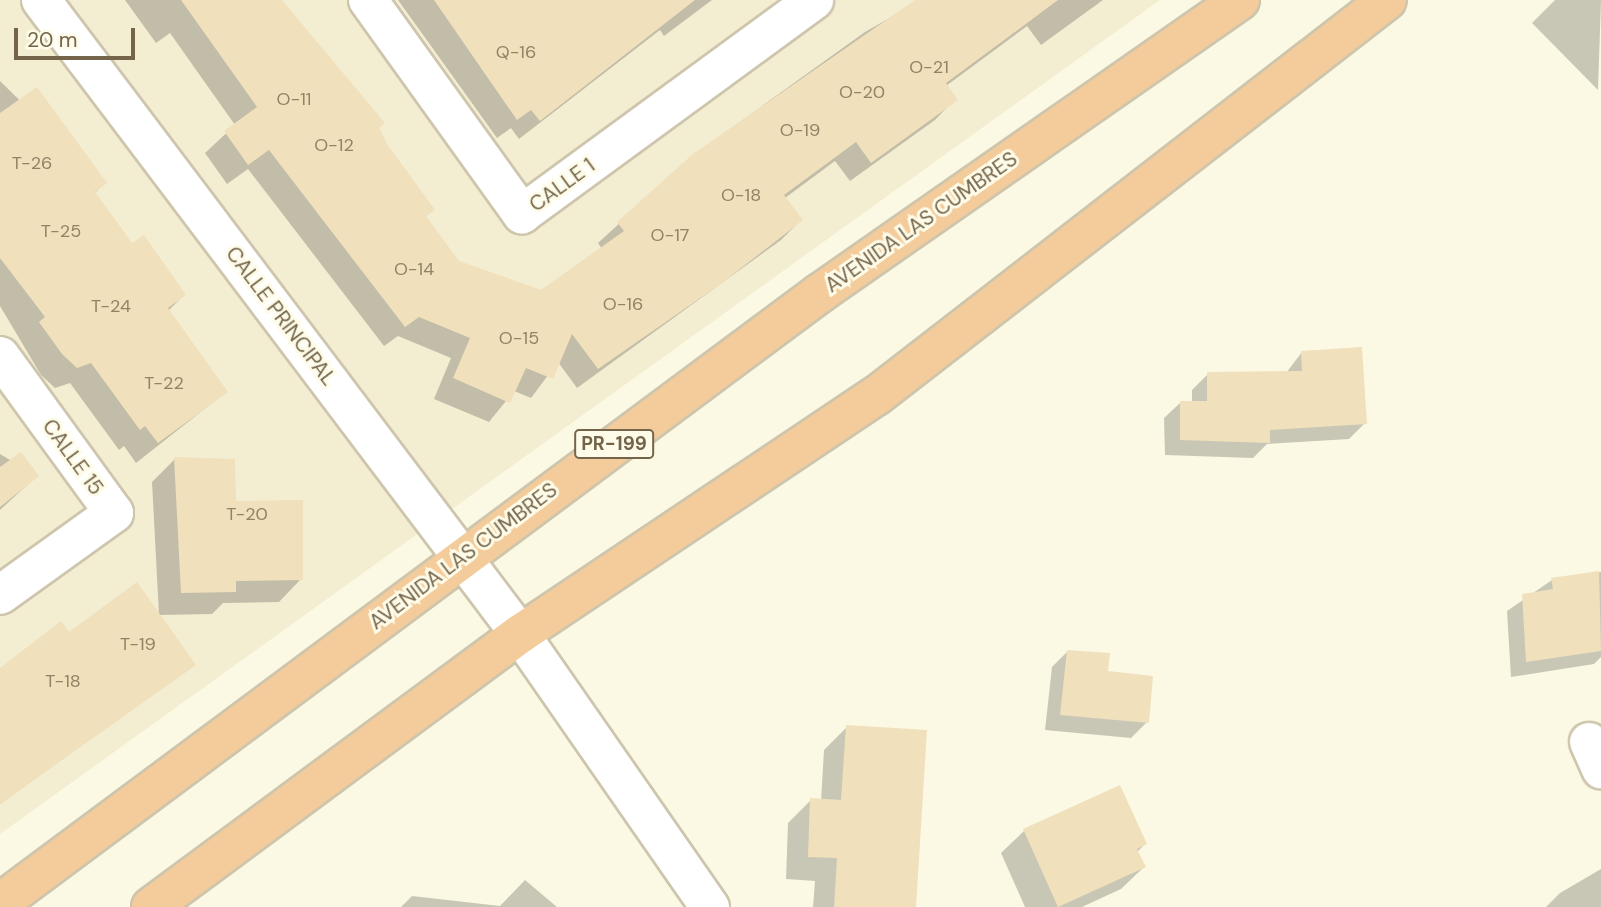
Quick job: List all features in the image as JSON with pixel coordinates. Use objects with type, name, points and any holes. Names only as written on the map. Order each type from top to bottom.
[{"type":"highway","name":"AVENIDA LAS CUMBRES","points":[[0,903],[463,555],[820,293],[1240,0]]},
{"type":"highway","points":[[151,907],[520,634],[876,396],[1387,0]]},
{"type":"street","name":"CALLE PRINCIPAL","points":[[41,0],[463,555],[710,907]]},
{"type":"street","name":"CALLE 1","points":[[368,0],[522,214],[814,0]]},
{"type":"street","name":"CALLE 15","points":[[0,356],[114,513],[0,595]]},
{"type":"shaded area","points":[[0,0],[1160,0],[0,834]]},
{"type":"building","points":[[181,0],[282,0],[385,123],[379,128],[387,144],[435,210],[426,216],[459,261],[541,290],[624,231],[617,222],[693,154],[915,0],[1058,0],[946,83],[958,100],[871,163],[856,142],[784,195],[803,220],[722,283],[598,369],[572,334],[553,379],[526,368],[510,403],[453,378],[470,338],[419,317],[405,327],[269,150],[248,165],[224,131],[257,107]]},
{"type":"building","points":[[434,0],[695,0],[540,121],[531,110],[517,120]]},
{"type":"building","points":[[37,87],[107,183],[95,192],[132,243],[144,235],[186,295],[168,308],[228,392],[158,443],[145,426],[140,430],[91,363],[77,368],[62,354],[39,322],[45,317],[0,258],[0,113]]},
{"type":"building","points":[[1362,347],[1367,424],[1270,430],[1270,443],[1180,440],[1180,401],[1207,401],[1207,372],[1302,371],[1301,351]]},
{"type":"building","points":[[21,452],[39,476],[0,507],[0,467]]},
{"type":"building","points":[[174,457],[235,459],[236,501],[303,500],[303,580],[236,581],[236,592],[181,593]]},
{"type":"building","points":[[1599,571],[1601,651],[1526,662],[1522,594],[1553,589],[1551,578]]},
{"type":"building","points":[[137,582],[196,665],[0,804],[0,668],[61,621],[69,632]]},
{"type":"building","points":[[1067,650],[1110,653],[1108,671],[1153,676],[1149,723],[1060,715]]},
{"type":"building","points":[[846,725],[927,730],[916,907],[834,907],[837,858],[808,857],[810,798],[841,800]]},
{"type":"building","points":[[1120,785],[1147,844],[1137,849],[1146,867],[1058,907],[1023,829]]}]
